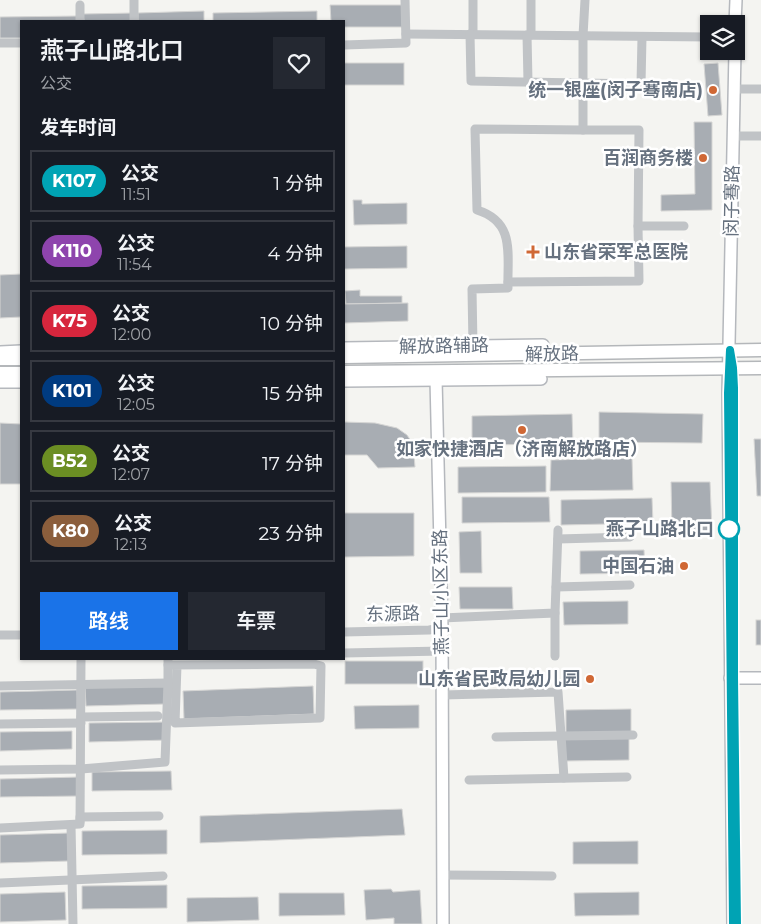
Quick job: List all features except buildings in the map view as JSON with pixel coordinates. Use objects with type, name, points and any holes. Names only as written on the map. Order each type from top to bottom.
[{"type":"main road","points":[[544,345],[554,354]]},
{"type":"main road","name":"解放路","points":[[345,356],[761,350]]},
{"type":"main road","points":[[0,359],[20,359]]},
{"type":"main road","name":"解放路","points":[[345,372],[761,368]]},
{"type":"main road","points":[[540,379],[554,370]]},
{"type":"main road","points":[[0,373],[20,373]]},
{"type":"street","points":[[134,0],[134,20]]},
{"type":"street","points":[[345,45],[406,43],[405,0]]},
{"type":"street","points":[[473,0],[471,81],[641,84],[642,37]]},
{"type":"street","points":[[528,82],[531,0]]},
{"type":"street","points":[[583,130],[582,83],[585,0]]},
{"type":"street","points":[[735,15],[736,0]]},
{"type":"street","points":[[80,5],[80,20]]},
{"type":"street","points":[[406,34],[700,37]]},
{"type":"street","points":[[0,43],[20,43]]},
{"type":"street","name":"闵子骞路","points":[[732,679],[730,350],[735,60]]},
{"type":"street","points":[[734,89],[761,89]]},
{"type":"street","points":[[473,346],[472,289],[508,288],[506,233],[498,222],[477,210],[475,129],[639,130],[639,281],[508,282]]},
{"type":"street","points":[[733,136],[761,136]]},
{"type":"street","points":[[638,226],[684,226]]},
{"type":"street","name":"解放路辅路","points":[[345,348],[544,345]]},
{"type":"street","points":[[0,352],[20,351]]},
{"type":"street","name":"解放路辅路","points":[[345,381],[540,379]]},
{"type":"street","name":"燕子山小区东路","points":[[436,380],[443,651],[443,924]]},
{"type":"street","points":[[0,382],[20,382]]},
{"type":"street","points":[[555,656],[558,534],[630,538]]},
{"type":"street","points":[[556,587],[630,585]]},
{"type":"street","name":"东源路","points":[[345,632],[429,630],[442,623],[555,613]]},
{"type":"street","points":[[0,635],[20,635]]},
{"type":"street","points":[[345,652],[443,651]]},
{"type":"street","points":[[0,828],[80,824],[82,660]]},
{"type":"street","points":[[171,663],[314,664],[321,666],[320,718],[176,723],[171,663]]},
{"type":"street","points":[[0,770],[81,769],[166,762],[168,683],[171,663]]},
{"type":"street","points":[[732,679],[761,679]]},
{"type":"street","points":[[732,679],[733,924]]},
{"type":"street","points":[[732,679],[738,924]]},
{"type":"street","points":[[0,686],[81,683],[168,683]]},
{"type":"street","points":[[443,696],[558,692],[564,778]]},
{"type":"street","points":[[0,724],[158,716]]},
{"type":"street","points":[[496,738],[561,735],[633,735]]},
{"type":"street","points":[[469,780],[626,777]]},
{"type":"street","points":[[80,817],[159,816]]},
{"type":"street","points":[[71,825],[73,924]]},
{"type":"street","points":[[443,875],[552,876]]},
{"type":"street","points":[[0,883],[163,876]]},
{"type":"bus line","name":"K107","points":[[733,924],[728,393],[730,350],[734,388],[734,678],[737,924]]},
{"type":"place","name":"统一银座(闵子骞南店)","points":[[713,90]]},
{"type":"place","name":"百润商务楼","points":[[703,158]]},
{"type":"place","name":"山东省荣军总医院","points":[[533,252]]},
{"type":"place","name":"如家快捷酒店（济南解放路店）","points":[[522,430]]},
{"type":"place","name":"燕子山路北口","points":[[729,529]]},
{"type":"place","name":"中国石油","points":[[684,566]]},
{"type":"place","name":"山东省民政局幼儿园","points":[[590,679]]}]
